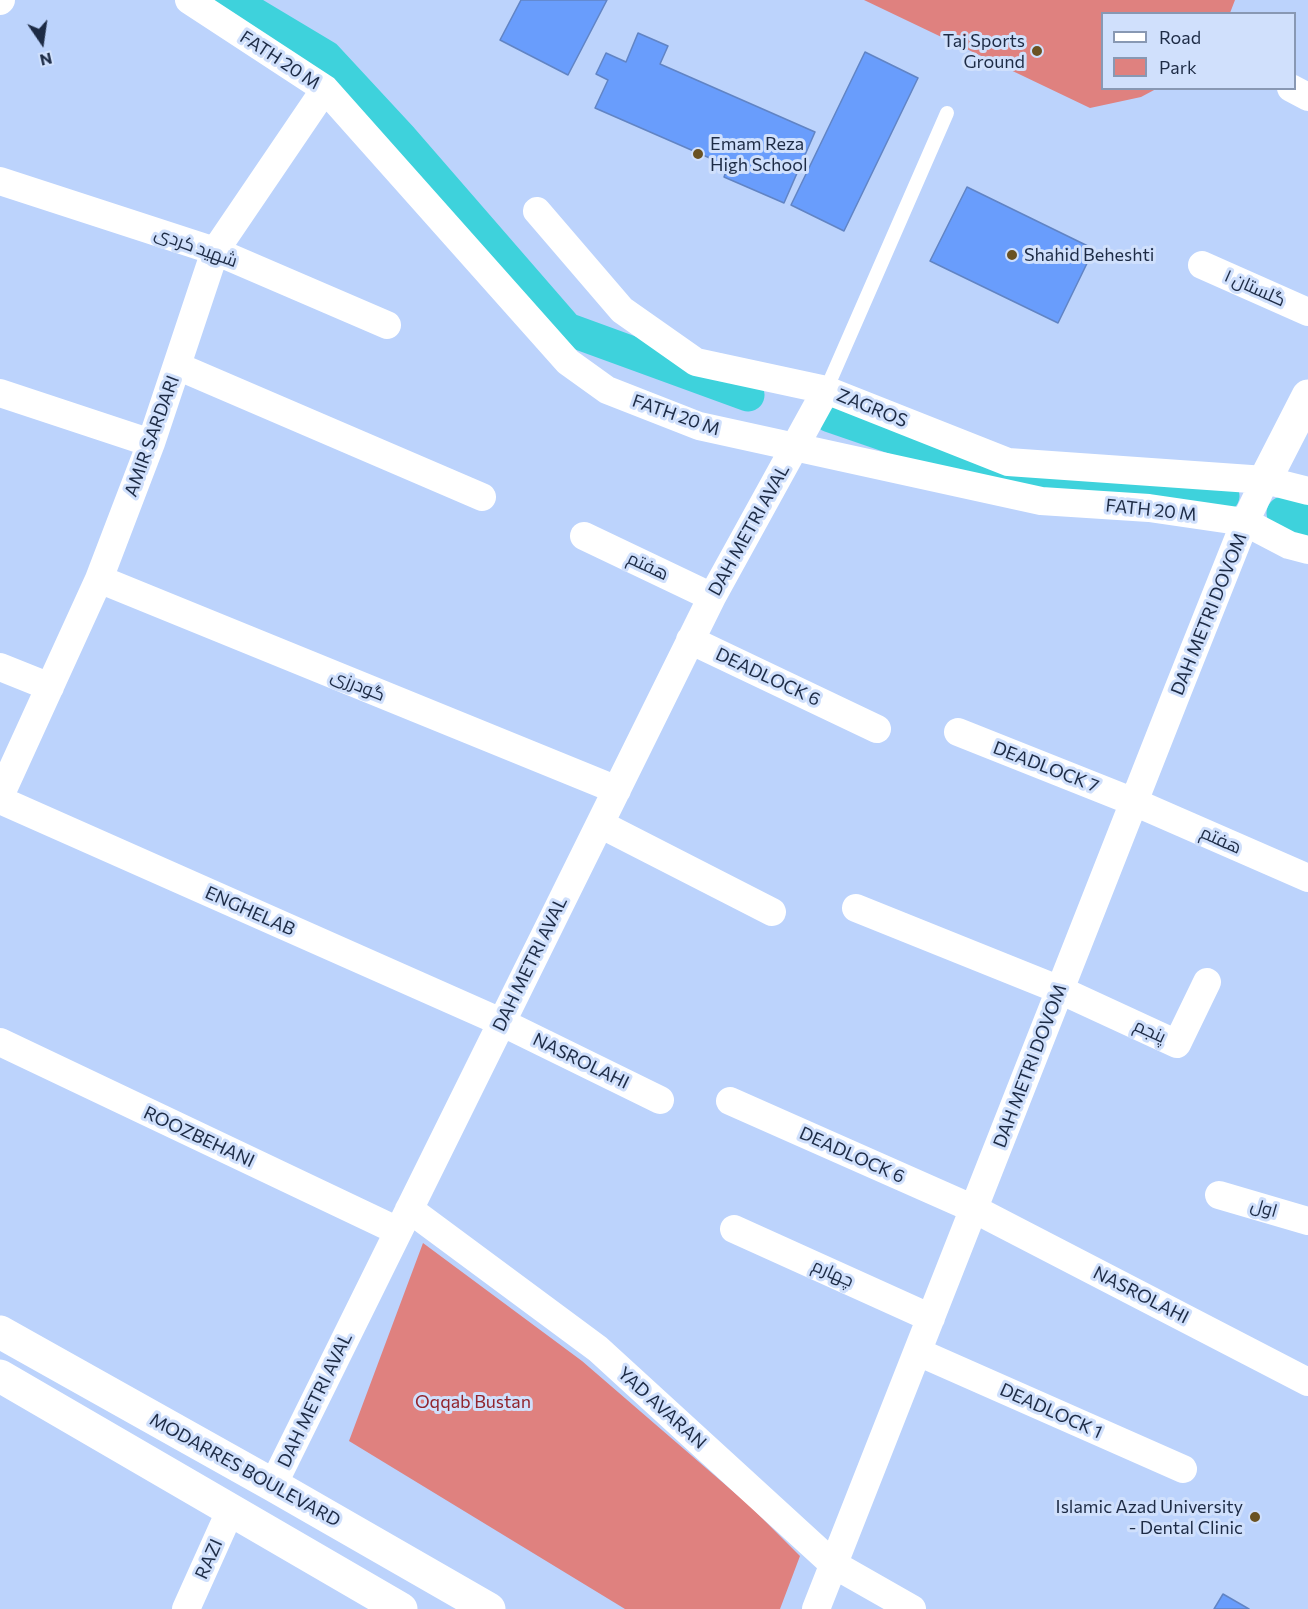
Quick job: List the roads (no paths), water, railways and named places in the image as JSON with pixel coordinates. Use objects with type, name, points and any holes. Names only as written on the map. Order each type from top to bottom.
[{"type":"main road","points":[[1265,480],[1308,396]]},
{"type":"main road","name":"MODARRES BOULEVARD","points":[[0,1332],[489,1609]]},
{"type":"main road","points":[[0,1376],[401,1609]]},
{"type":"street","name":"FATH 20 M","points":[[189,0],[325,89],[568,362],[607,390],[699,426],[1041,501],[1149,508],[1245,522],[1289,545],[1308,550]]},
{"type":"street","name":"AMIR SARDARI","points":[[0,798],[99,579],[151,443],[214,251],[325,89]]},
{"type":"street","points":[[1294,90],[1308,97]]},
{"type":"street","name":"شهید کردی","points":[[0,181],[214,251],[387,325]]},
{"type":"street","name":"ZAGROS","points":[[537,211],[622,310],[696,362],[826,390],[1008,462],[1265,480]]},
{"type":"street","name":"گلستان ۱","points":[[1202,264],[1308,312]]},
{"type":"street","points":[[177,366],[482,497]]},
{"type":"street","name":"DAH METRI AVAL","points":[[273,1485],[690,640],[826,390]]},
{"type":"street","points":[[0,393],[151,443]]},
{"type":"street","points":[[1265,480],[1308,491]]},
{"type":"street","name":"DAH METRI DOVOM","points":[[816,1609],[1245,522],[1265,480]]},
{"type":"street","name":"هفتم","points":[[584,536],[712,597]]},
{"type":"street","name":"گودرزی","points":[[99,579],[617,790]]},
{"type":"street","name":"DEADLOCK 6","points":[[690,640],[877,729]]},
{"type":"street","points":[[0,667],[50,687]]},
{"type":"street","name":"DEADLOCK 7","points":[[958,732],[1134,802]]},
{"type":"street","name":"ENGHELAB","points":[[0,798],[501,1023]]},
{"type":"street","name":"هفتم","points":[[1134,802],[1308,878]]},
{"type":"street","points":[[600,824],[772,912]]},
{"type":"street","points":[[856,908],[1060,990]]},
{"type":"street","name":"پنجم","points":[[1060,990],[1177,1044],[1208,982]]},
{"type":"street","name":"NASROLAHI","points":[[501,1023],[660,1100]]},
{"type":"street","name":"ROOZBEHANI","points":[[0,1042],[404,1220]]},
{"type":"street","name":"DEADLOCK 6","points":[[730,1101],[974,1209]]},
{"type":"street","name":"اول","points":[[1219,1195],[1308,1221]]},
{"type":"street","name":"NASROLAHI","points":[[974,1209],[1308,1382]]},
{"type":"street","name":"YAD AVARAN","points":[[404,1220],[598,1349],[833,1564],[912,1609]]},
{"type":"street","name":"چهارم","points":[[735,1229],[931,1318]]},
{"type":"street","name":"DEADLOCK 1","points":[[918,1352],[1184,1469]]},
{"type":"street","name":"RAZI","points":[[186,1609],[231,1509]]},
{"type":"lane","points":[[826,390],[947,113]]},
{"type":"waterway","points":[[231,0],[326,57],[402,139],[567,329],[748,395]]},
{"type":"waterway","points":[[830,416],[1022,482],[1223,496]]},
{"type":"waterway","points":[[1283,513],[1308,522]]},
{"type":"place","name":"Taj Sports Ground","points":[[1037,51]]},
{"type":"place","name":"Emam Reza High School","points":[[698,154]]},
{"type":"place","name":"Shahid Beheshti","points":[[1012,255]]},
{"type":"place","name":"Islamic Azad University - Dental Clinic","points":[[1255,1517]]},
{"type":"park label","name":"Oqqab Bustan","points":[[473,1402]]}]
